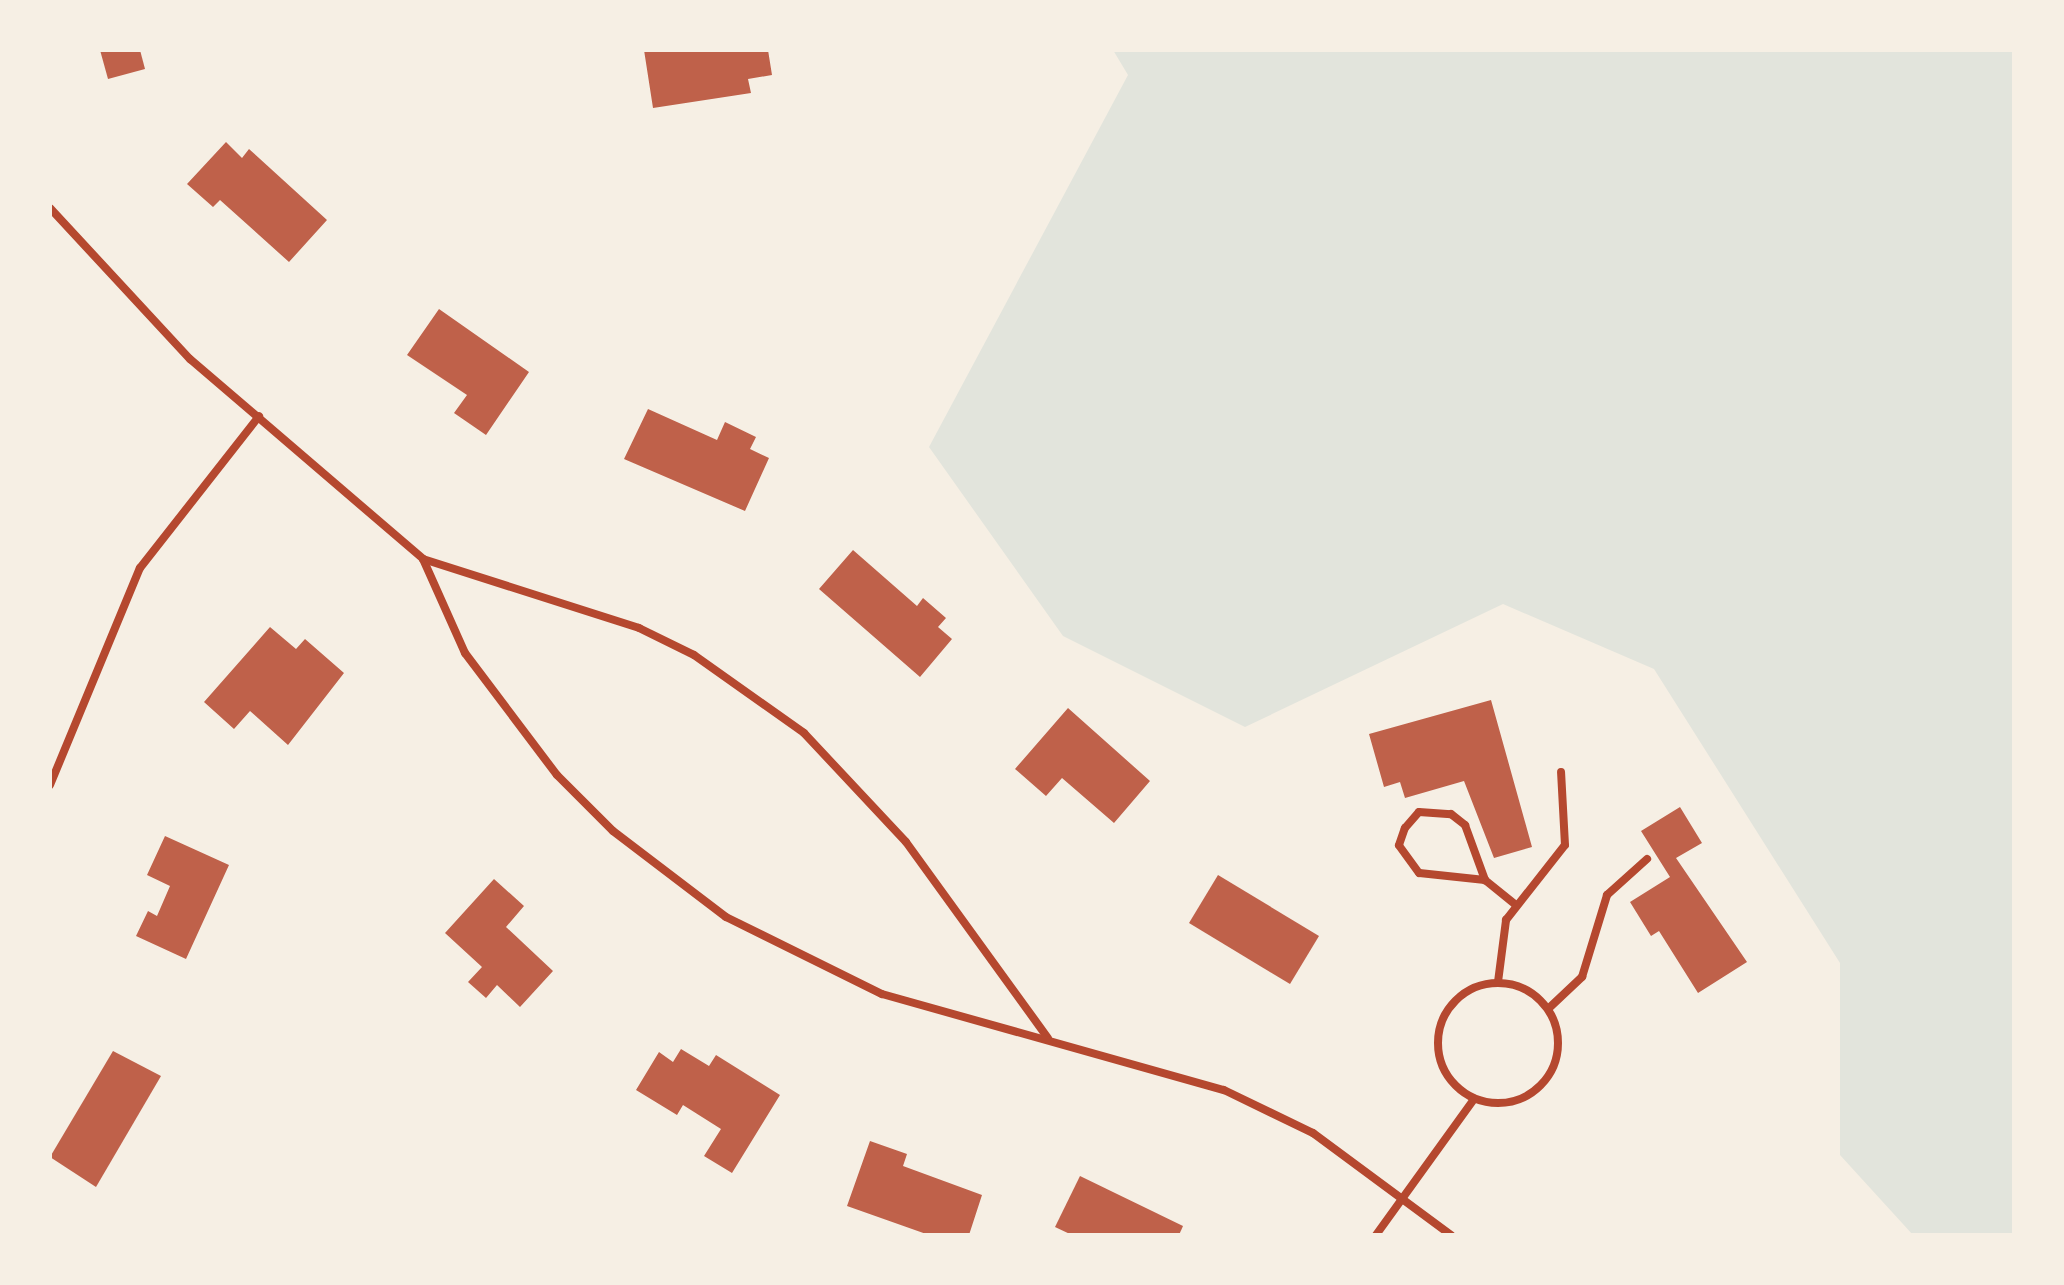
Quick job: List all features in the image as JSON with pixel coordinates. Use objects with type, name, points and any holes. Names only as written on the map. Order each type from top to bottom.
[{"type":"street","points":[[50,208],[190,359],[423,559],[639,628],[694,655],[804,733],[906,842],[1048,1038]]},
{"type":"street","points":[[50,785],[140,568],[259,416]]},
{"type":"street","points":[[423,559],[465,653],[557,775],[613,831],[726,917],[882,994],[1048,1038],[1224,1090],[1313,1133],[1451,1235]]},
{"type":"street","points":[[1498,982],[1515,904],[1565,845],[1561,772]]},
{"type":"street","points":[[1485,880],[1419,873],[1399,845],[1405,828],[1419,812],[1451,814],[1465,825],[1485,880],[1515,904]]},
{"type":"street","points":[[1548,1009],[1582,977],[1607,895],[1647,859]]},
{"type":"street","points":[[1498,982],[1518,986],[1548,1009],[1558,1046],[1544,1082],[1512,1102],[1474,1099],[1444,1072],[1438,1032],[1459,996],[1498,982]]},
{"type":"street","points":[[1376,1235],[1406,1200],[1474,1099]]},
{"type":"shaded area","points":[[1113,50],[2014,50],[2014,1235],[1913,1235],[1840,1155],[1840,963],[1654,669],[1503,604],[1245,727],[1063,636],[929,447],[1128,75]]},
{"type":"building","points":[[100,50],[140,50],[145,69],[108,79]]},
{"type":"building","points":[[644,50],[768,50],[772,75],[748,79],[751,93],[653,108]]},
{"type":"building","points":[[226,142],[242,158],[249,149],[327,220],[289,262],[220,200],[213,207],[187,184]]},
{"type":"building","points":[[439,309],[529,372],[486,435],[454,413],[467,395],[407,355]]},
{"type":"building","points":[[648,409],[717,440],[725,422],[756,437],[750,449],[769,458],[745,511],[624,459]]},
{"type":"building","points":[[853,550],[917,606],[923,598],[946,618],[938,627],[952,639],[920,677],[819,589]]},
{"type":"building","points":[[270,627],[296,649],[305,639],[344,673],[288,745],[250,711],[234,729],[204,702]]},
{"type":"building","points":[[1491,700],[1532,847],[1494,858],[1464,781],[1405,798],[1400,782],[1384,787],[1369,734]]},
{"type":"building","points":[[1068,708],[1150,781],[1114,823],[1062,778],[1046,796],[1015,769]]},
{"type":"building","points":[[1680,807],[1702,843],[1676,858],[1747,962],[1698,993],[1659,931],[1651,936],[1630,902],[1670,877],[1641,831]]},
{"type":"building","points":[[165,836],[229,865],[186,959],[136,936],[148,911],[157,916],[170,886],[147,875]]},
{"type":"building","points":[[1218,875],[1319,936],[1290,984],[1189,923]]},
{"type":"building","points":[[494,879],[524,906],[506,927],[553,971],[520,1007],[497,985],[486,998],[468,982],[482,967],[445,933]]},
{"type":"building","points":[[681,1049],[709,1066],[716,1055],[780,1095],[732,1173],[704,1156],[721,1129],[683,1105],[677,1115],[636,1090],[659,1052],[673,1062]]},
{"type":"building","points":[[113,1051],[161,1076],[96,1187],[50,1157]]},
{"type":"building","points":[[870,1141],[907,1154],[903,1166],[982,1195],[969,1235],[929,1235],[847,1206]]},
{"type":"building","points":[[1080,1176],[1183,1226],[1179,1235],[1072,1235],[1055,1227]]}]
